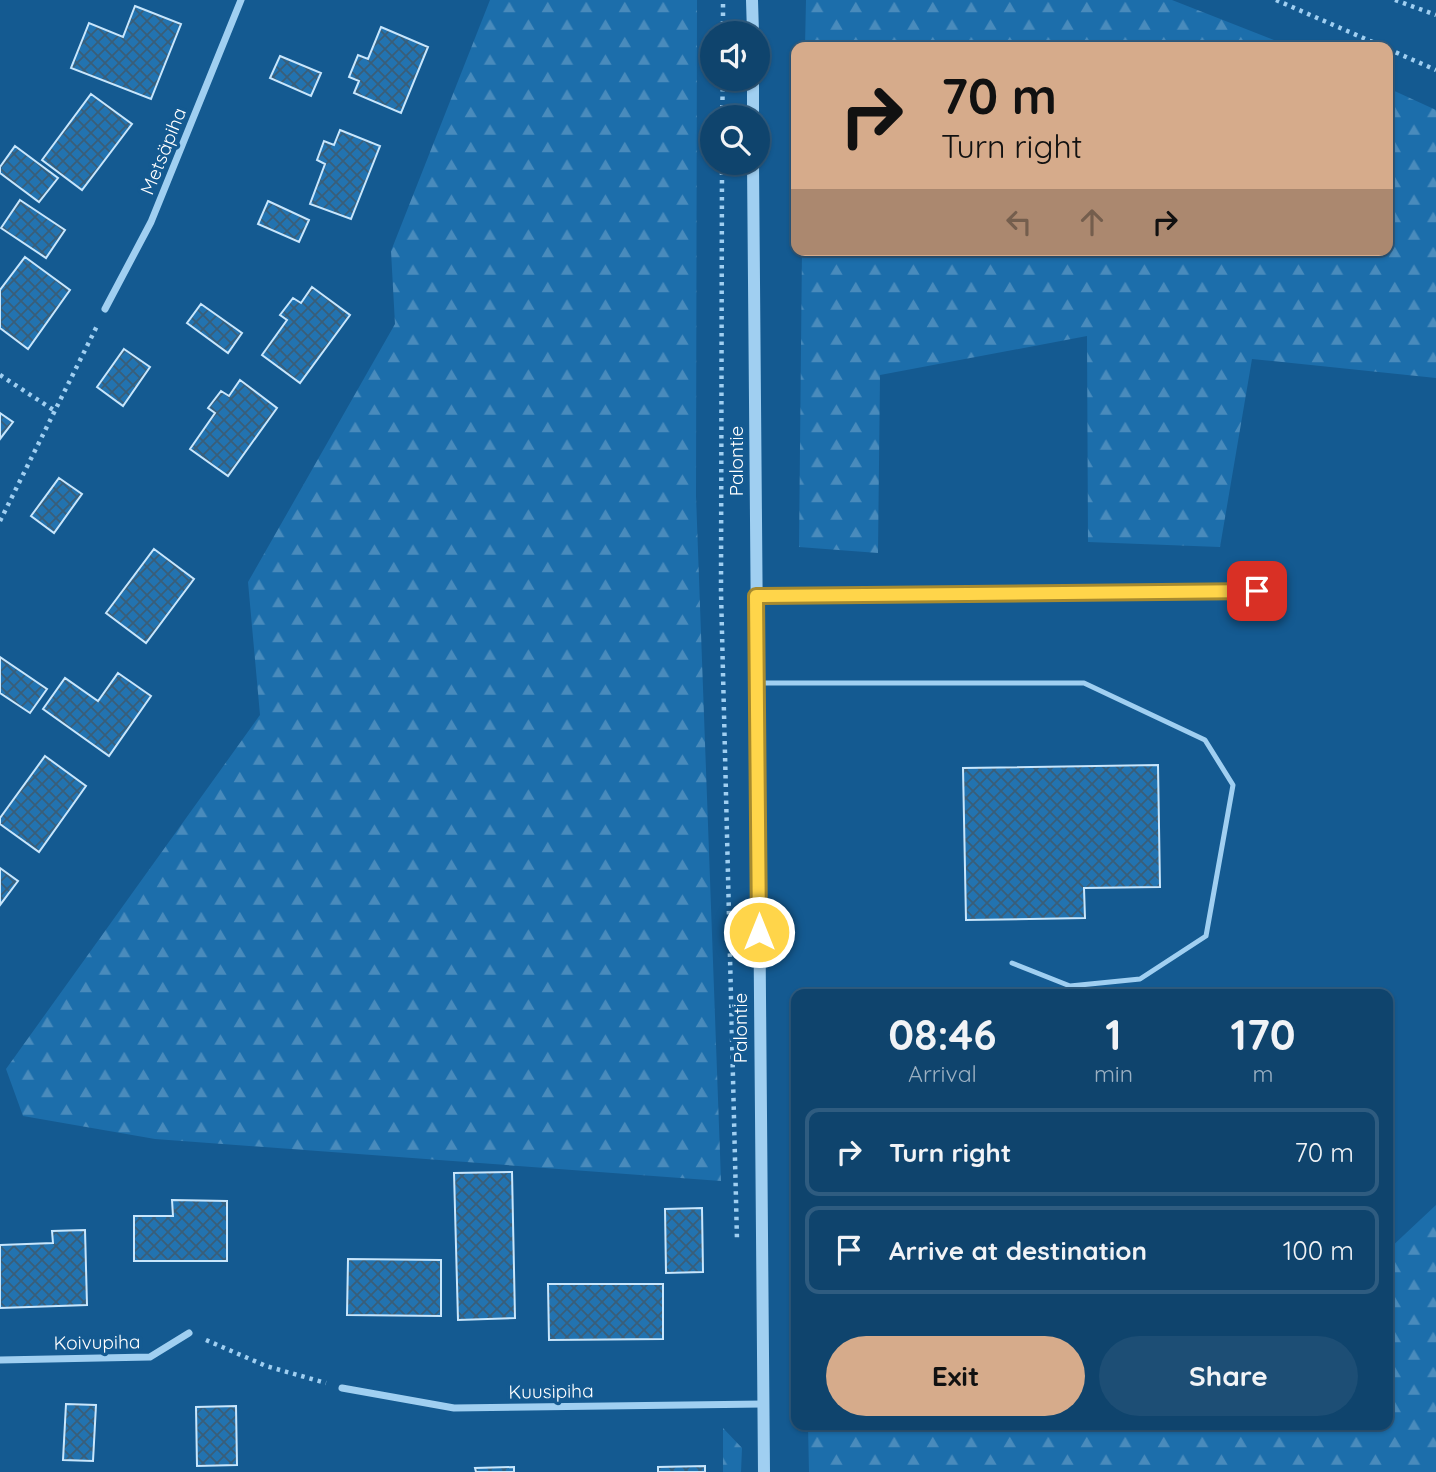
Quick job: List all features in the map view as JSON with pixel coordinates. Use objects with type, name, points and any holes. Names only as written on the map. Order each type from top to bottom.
[{"type":"street","name":"Metsäpiha","points":[[106,309],[151,222],[241,0]]},
{"type":"street","points":[[752,0],[752,21]]},
{"type":"street","name":"Palontie","points":[[753,175],[764,1472]]},
{"type":"street","name":"Koivupiha","points":[[0,1360],[150,1357],[189,1333]]},
{"type":"street","name":"Kuusipiha","points":[[342,1388],[454,1408],[762,1404]]},
{"type":"lane","points":[[756,596],[1257,591]]},
{"type":"lane","points":[[757,682],[1084,683],[1205,740],[1233,785],[1206,936],[1140,979],[1070,986],[1012,963]]},
{"type":"path","points":[[723,0],[723,21]]},
{"type":"path","points":[[1276,0],[1372,42]]},
{"type":"path","points":[[1395,0],[1436,15]]},
{"type":"path","points":[[1393,51],[1436,70]]},
{"type":"path","points":[[722,175],[721,592],[737,1254]]},
{"type":"path","points":[[0,521],[106,309]]},
{"type":"path","points":[[0,375],[55,411]]},
{"type":"path","points":[[189,1333],[266,1366],[342,1388]]},
{"type":"green space","points":[[490,0],[697,0],[696,496],[721,1181],[155,1139],[23,1116],[6,1069],[260,715],[248,582],[395,324],[391,251]]},
{"type":"green space","points":[[806,0],[1172,0],[1279,42],[805,42]]},
{"type":"green space","points":[[1393,90],[1436,110],[1436,378],[1252,359],[1220,547],[1088,542],[1087,336],[880,375],[878,553],[799,547],[802,256],[1393,256]]},
{"type":"green space","points":[[1436,1205],[1436,1472],[809,1472],[808,1430],[1393,1430],[1393,1245]]},
{"type":"green space","points":[[723,1428],[742,1448],[741,1472],[723,1472]]},
{"type":"building","points":[[135,6],[181,24],[151,99],[71,68],[89,23],[123,37]]},
{"type":"building","points":[[381,27],[428,47],[401,113],[354,93],[359,81],[349,77],[358,55],[368,59]]},
{"type":"building","points":[[280,56],[321,73],[311,96],[270,78]]},
{"type":"building","points":[[91,94],[132,124],[82,190],[42,160]]},
{"type":"building","points":[[340,130],[380,146],[351,219],[310,204],[325,164],[317,160],[324,141],[334,145]]},
{"type":"building","points":[[15,146],[58,178],[39,202],[0,173],[0,167]]},
{"type":"building","points":[[20,200],[65,230],[46,258],[1,228]]},
{"type":"building","points":[[268,201],[309,220],[299,242],[258,224]]},
{"type":"building","points":[[25,257],[70,290],[28,349],[0,328],[0,290]]},
{"type":"building","points":[[312,287],[350,315],[300,383],[262,355],[287,320],[280,315],[293,298],[301,303]]},
{"type":"building","points":[[201,304],[242,333],[228,353],[187,323]]},
{"type":"building","points":[[124,349],[150,367],[123,406],[97,387]]},
{"type":"building","points":[[240,380],[277,408],[228,476],[190,449],[215,413],[208,408],[221,391],[229,396]]},
{"type":"building","points":[[0,413],[13,422],[0,439]]},
{"type":"building","points":[[59,478],[82,494],[54,533],[31,516]]},
{"type":"building","points":[[154,549],[194,579],[146,643],[106,613]]},
{"type":"building","points":[[0,657],[47,689],[30,713],[0,693]]},
{"type":"building","points":[[118,673],[151,696],[109,756],[43,709],[65,678],[98,701]]},
{"type":"building","points":[[45,756],[86,786],[39,852],[0,824],[0,818]]},
{"type":"building","points":[[1158,765],[1160,887],[1084,888],[1085,918],[966,920],[963,768]]},
{"type":"building","points":[[0,868],[18,881],[0,905]]},
{"type":"building","points":[[512,1172],[515,1318],[458,1320],[454,1173]]},
{"type":"building","points":[[172,1200],[227,1201],[227,1261],[134,1261],[134,1216],[173,1216]]},
{"type":"building","points":[[702,1208],[703,1272],[666,1273],[665,1209]]},
{"type":"building","points":[[85,1230],[87,1305],[0,1308],[0,1245],[53,1243],[52,1231]]},
{"type":"building","points":[[348,1259],[441,1260],[441,1316],[347,1315]]},
{"type":"building","points":[[548,1284],[663,1284],[663,1339],[549,1340]]},
{"type":"building","points":[[66,1404],[96,1405],[93,1461],[63,1460]]},
{"type":"building","points":[[236,1406],[237,1465],[197,1466],[196,1407]]},
{"type":"building","points":[[705,1466],[705,1472],[658,1472],[658,1467]]},
{"type":"building","points":[[514,1467],[514,1472],[476,1472],[475,1468]]},
{"type":"route","points":[[759,932],[756,596],[1257,591]]}]
